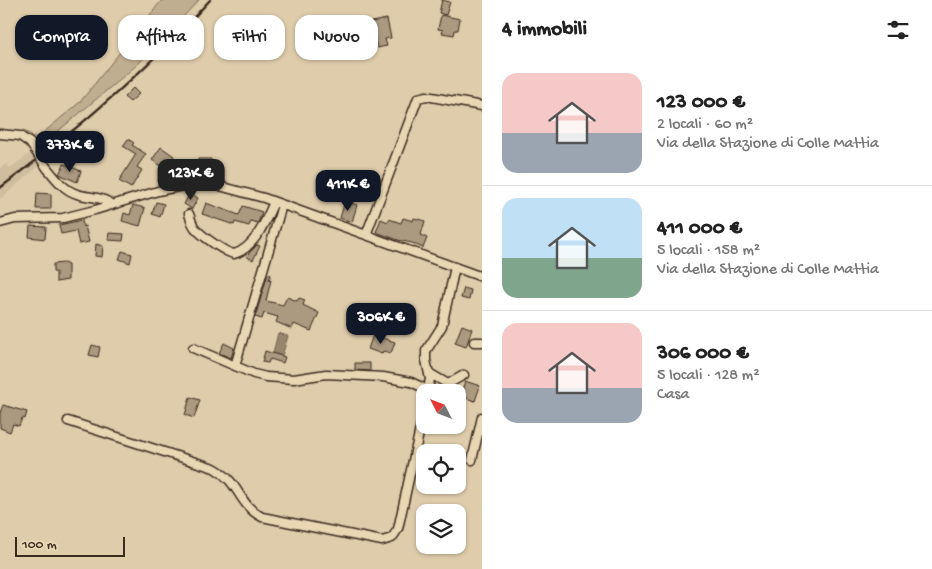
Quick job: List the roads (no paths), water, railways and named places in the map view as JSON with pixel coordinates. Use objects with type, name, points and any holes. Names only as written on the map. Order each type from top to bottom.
[{"type":"street","points":[[366,235],[418,98],[426,96],[482,106]]},
{"type":"street","points":[[0,134],[20,136],[30,142],[47,168],[68,190],[81,195],[103,199],[112,204]]},
{"type":"street","points":[[0,223],[15,219],[63,218],[158,191],[201,184],[222,186],[278,203],[482,277]]},
{"type":"street","points":[[189,214],[192,224],[198,231],[227,252],[234,254],[242,250],[256,236],[278,203]]},
{"type":"street","points":[[235,366],[278,203]]},
{"type":"street","points":[[428,384],[426,351],[442,326],[456,267]]},
{"type":"street","points":[[193,348],[257,375],[280,378],[299,378],[326,374],[386,377],[416,385]]},
{"type":"street","points":[[429,374],[448,384],[464,375]]},
{"type":"street","points":[[472,460],[482,417]]},
{"type":"street","points":[[68,421],[214,468],[225,474],[232,481],[248,507],[265,518],[382,541],[392,538],[398,529],[419,434]]},
{"type":"railway","points":[[0,188],[56,145],[110,99],[161,51],[210,0]]}]
